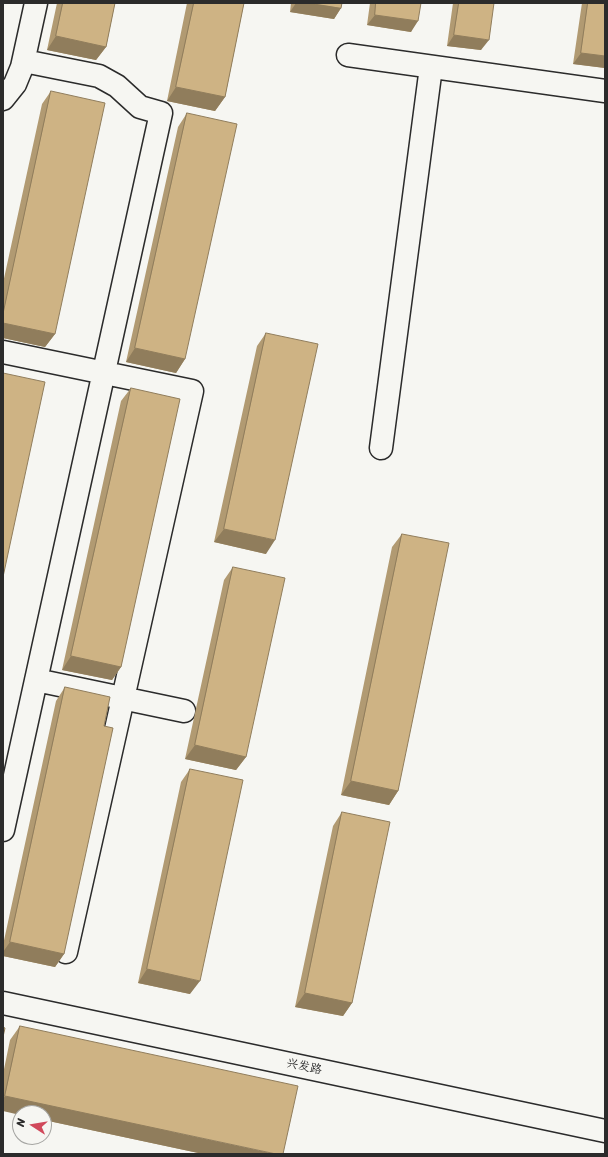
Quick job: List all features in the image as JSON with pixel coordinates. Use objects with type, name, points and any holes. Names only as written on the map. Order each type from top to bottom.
[{"type":"street","points":[[3,99],[15,84],[22,67],[36,3]]},
{"type":"street","points":[[348,55],[605,91]]},
{"type":"street","points":[[3,830],[161,113],[140,107],[117,86],[99,76],[24,61]]},
{"type":"street","points":[[381,448],[431,66]]},
{"type":"street","points":[[3,352],[192,391],[66,952]]},
{"type":"street","points":[[36,680],[184,711]]},
{"type":"street","name":"兴发路","points":[[3,1003],[605,1131]]},
{"type":"building","points":[[63,3],[115,3],[106,47],[56,36]]},
{"type":"building","points":[[194,3],[244,3],[225,97],[176,87]]},
{"type":"building","points":[[308,3],[342,3],[341,8]]},
{"type":"building","points":[[376,3],[421,3],[418,21],[375,15]]},
{"type":"building","points":[[459,3],[494,3],[489,40],[454,35]]},
{"type":"building","points":[[588,3],[605,3],[605,56],[581,53]]},
{"type":"building","points":[[51,91],[105,103],[55,334],[3,323],[3,314]]},
{"type":"building","points":[[187,113],[237,124],[185,359],[135,348]]},
{"type":"building","points":[[266,333],[318,344],[275,540],[224,529]]},
{"type":"building","points":[[3,373],[45,382],[3,577]]},
{"type":"building","points":[[131,388],[180,399],[121,667],[71,656]]},
{"type":"building","points":[[402,534],[449,543],[398,791],[351,781]]},
{"type":"building","points":[[233,567],[285,578],[246,757],[195,745]]},
{"type":"building","points":[[65,687],[110,697],[104,726],[113,728],[64,954],[10,942]]},
{"type":"building","points":[[190,769],[243,780],[200,981],[147,969]]},
{"type":"building","points":[[342,812],[390,822],[352,1003],[305,993]]},
{"type":"building","points":[[20,1026],[298,1086],[283,1154],[276,1154],[5,1096]]}]
